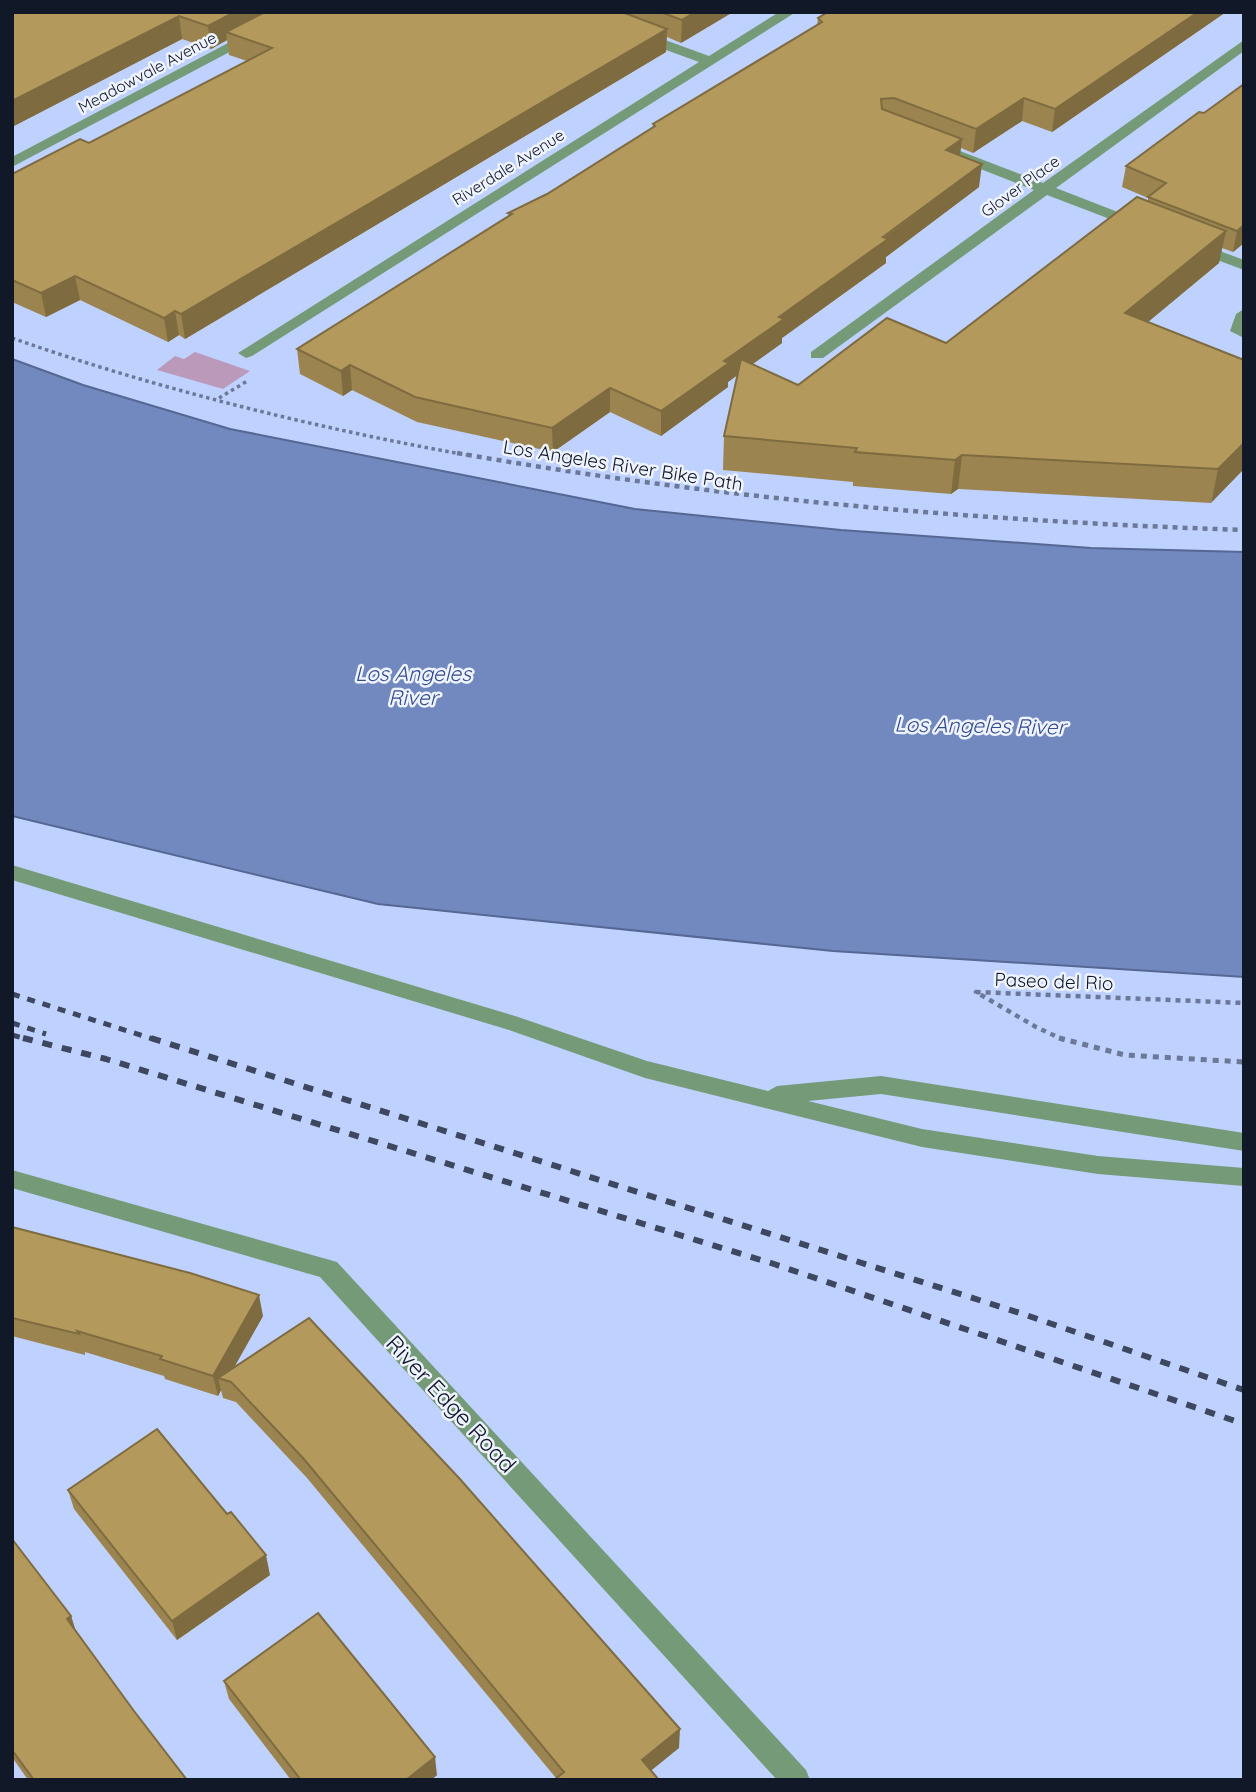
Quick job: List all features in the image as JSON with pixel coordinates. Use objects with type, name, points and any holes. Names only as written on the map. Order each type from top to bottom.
[{"type":"street","name":"Meadowvale Avenue","points":[[12,163],[298,12]]},
{"type":"street","name":"Riverdale Avenue","points":[[246,353],[789,12]]},
{"type":"street","points":[[630,32],[708,61]]},
{"type":"street","name":"Glover Place","points":[[817,355],[1244,44]]},
{"type":"street","points":[[935,146],[1157,232]]},
{"type":"street","points":[[1182,242],[1244,265]]},
{"type":"street","points":[[1244,314],[1238,331],[1244,333]]},
{"type":"street","points":[[12,872],[514,1024],[645,1069],[922,1138],[1098,1166],[1244,1177]]},
{"type":"street","points":[[761,1097],[880,1085],[1244,1142]]},
{"type":"street","name":"River Edge Road","points":[[12,1179],[327,1269],[796,1780]]},
{"type":"path","name":"Los Angeles River Bike Path","points":[[12,338],[307,421],[566,473],[700,493],[876,510],[1019,521],[1244,530]]},
{"type":"path","name":"Paseo del Rio","points":[[1244,1003],[976,992],[1055,1037],[1091,1049],[1185,1060],[1244,1062]]},
{"type":"shaded area","points":[[195,352],[250,371],[223,389],[157,370],[175,356],[184,359]]},
{"type":"water","name":"Los Angeles River","points":[[12,359],[83,385],[230,429],[635,509],[841,530],[1091,548],[1244,552],[1244,977],[833,951],[378,904],[12,816]]},
{"type":"building","points":[[12,12],[235,12],[208,26],[179,16],[12,101]]},
{"type":"building","points":[[265,12],[622,12],[667,29],[181,314],[175,311],[164,318],[75,276],[41,293],[12,280],[12,174],[80,139],[89,143],[272,48],[226,32]]},
{"type":"building","points":[[660,12],[695,12],[682,20]]},
{"type":"building","points":[[828,12],[1198,12],[1055,109],[1024,98],[976,129],[894,98],[881,99],[882,109],[962,139],[946,150],[982,164],[883,237],[888,239],[779,317],[784,319],[724,361],[729,363],[661,411],[610,388],[552,428],[415,397],[350,365],[341,371],[297,349],[512,214],[508,213],[547,194],[655,126],[653,124],[822,22],[818,18]]},
{"type":"building","points":[[1244,84],[1244,225],[1237,231],[1148,197],[1166,183],[1126,166],[1199,112],[1204,113]]},
{"type":"building","points":[[1137,197],[1226,231],[1125,313],[1244,360],[1244,443],[1218,469],[962,455],[955,460],[855,452],[857,448],[724,436],[741,359],[798,385],[887,318],[946,343]]},
{"type":"building","points":[[12,1227],[190,1273],[259,1295],[213,1376],[160,1359],[162,1356],[77,1331],[79,1334],[12,1318]]},
{"type":"building","points":[[309,1318],[459,1478],[680,1729],[642,1760],[659,1780],[554,1780],[564,1772],[303,1458],[231,1382],[218,1378]]},
{"type":"building","points":[[157,1429],[227,1514],[231,1512],[266,1555],[172,1621],[68,1490]]},
{"type":"building","points":[[12,1539],[71,1616],[67,1619],[187,1780],[34,1780],[12,1750]]},
{"type":"building","points":[[318,1613],[435,1757],[406,1780],[301,1780],[224,1681]]},
{"type":"railway","points":[[12,994],[156,1040]]},
{"type":"railway","points":[[12,1023],[46,1034]]},
{"type":"railway","points":[[12,1035],[30,1040]]},
{"type":"railway","points":[[23,1038],[106,1059],[774,1264],[1244,1424]]},
{"type":"railway","points":[[151,1038],[1020,1313],[1244,1390]]}]
